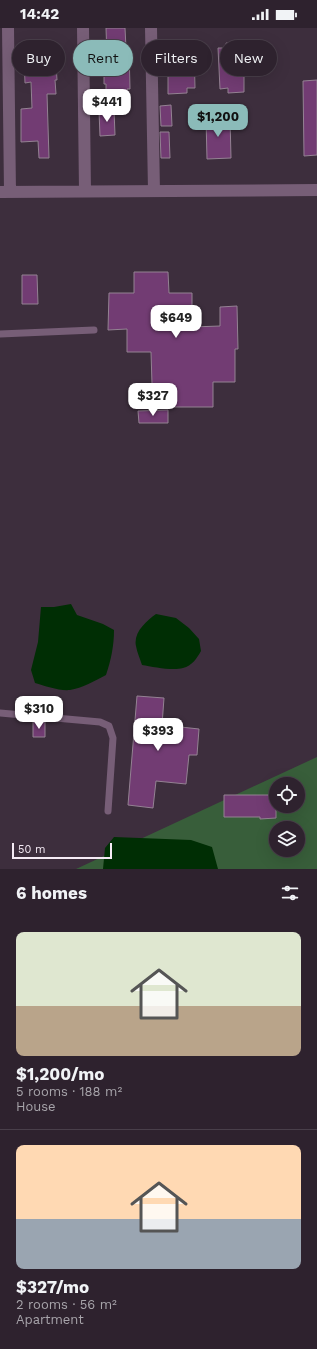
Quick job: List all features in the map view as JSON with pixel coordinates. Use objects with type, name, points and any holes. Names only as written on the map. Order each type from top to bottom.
[{"type":"street","points":[[8,28],[5,192],[317,190]]},
{"type":"street","points":[[83,28],[84,191]]},
{"type":"street","points":[[151,28],[154,191]]},
{"type":"lane","points":[[0,334],[94,330]]},
{"type":"lane","points":[[0,713],[100,722],[109,726],[113,738],[108,811]]},
{"type":"shaded area","points":[[71,604],[77,615],[103,624],[114,630],[112,653],[106,675],[84,686],[70,690],[57,689],[35,683],[31,670],[38,642],[41,607],[54,607]]},
{"type":"shaded area","points":[[156,614],[176,618],[189,628],[199,639],[201,651],[192,664],[179,669],[142,665],[136,646],[136,636],[144,624]]},
{"type":"shaded area","points":[[317,757],[317,869],[76,869],[269,779],[269,813],[305,813],[305,777],[274,777]]},
{"type":"shaded area","points":[[114,837],[191,840],[212,847],[218,869],[103,869],[105,848]]},
{"type":"building","points":[[106,28],[125,28],[126,40],[106,40]]},
{"type":"building","points":[[218,48],[220,48],[220,76],[244,76],[244,92],[228,93],[228,88],[220,89]]},
{"type":"building","points":[[25,76],[57,76],[57,80],[55,80],[56,94],[47,94],[49,158],[39,158],[38,141],[21,142],[21,109],[32,108],[31,82],[25,83]]},
{"type":"building","points":[[104,76],[130,76],[130,89],[127,89],[128,95],[106,95],[106,84],[104,84]]},
{"type":"building","points":[[168,76],[195,76],[195,88],[187,88],[187,93],[168,94]]},
{"type":"building","points":[[317,80],[317,155],[304,156],[303,81]]},
{"type":"building","points":[[171,105],[172,126],[161,126],[160,106]]},
{"type":"building","points":[[114,110],[115,135],[100,136],[99,111]]},
{"type":"building","points":[[206,118],[230,118],[231,158],[207,159]]},
{"type":"building","points":[[160,132],[169,132],[170,158],[161,158]]},
{"type":"building","points":[[134,272],[168,272],[169,293],[192,293],[192,327],[220,326],[220,307],[237,306],[238,349],[235,349],[235,382],[213,382],[213,407],[171,407],[170,384],[152,384],[151,352],[127,352],[127,329],[108,330],[109,293],[134,293]]},
{"type":"building","points":[[22,275],[37,275],[38,304],[22,304]]},
{"type":"building","points":[[168,410],[168,423],[139,423],[138,411]]},
{"type":"building","points":[[137,696],[164,698],[162,725],[199,729],[197,755],[189,755],[186,784],[156,781],[153,808],[128,805]]},
{"type":"building","points":[[33,722],[45,722],[45,737],[33,737]]},
{"type":"building","points":[[224,795],[269,795],[269,813],[276,813],[276,818],[260,819],[260,817],[224,817]]}]
